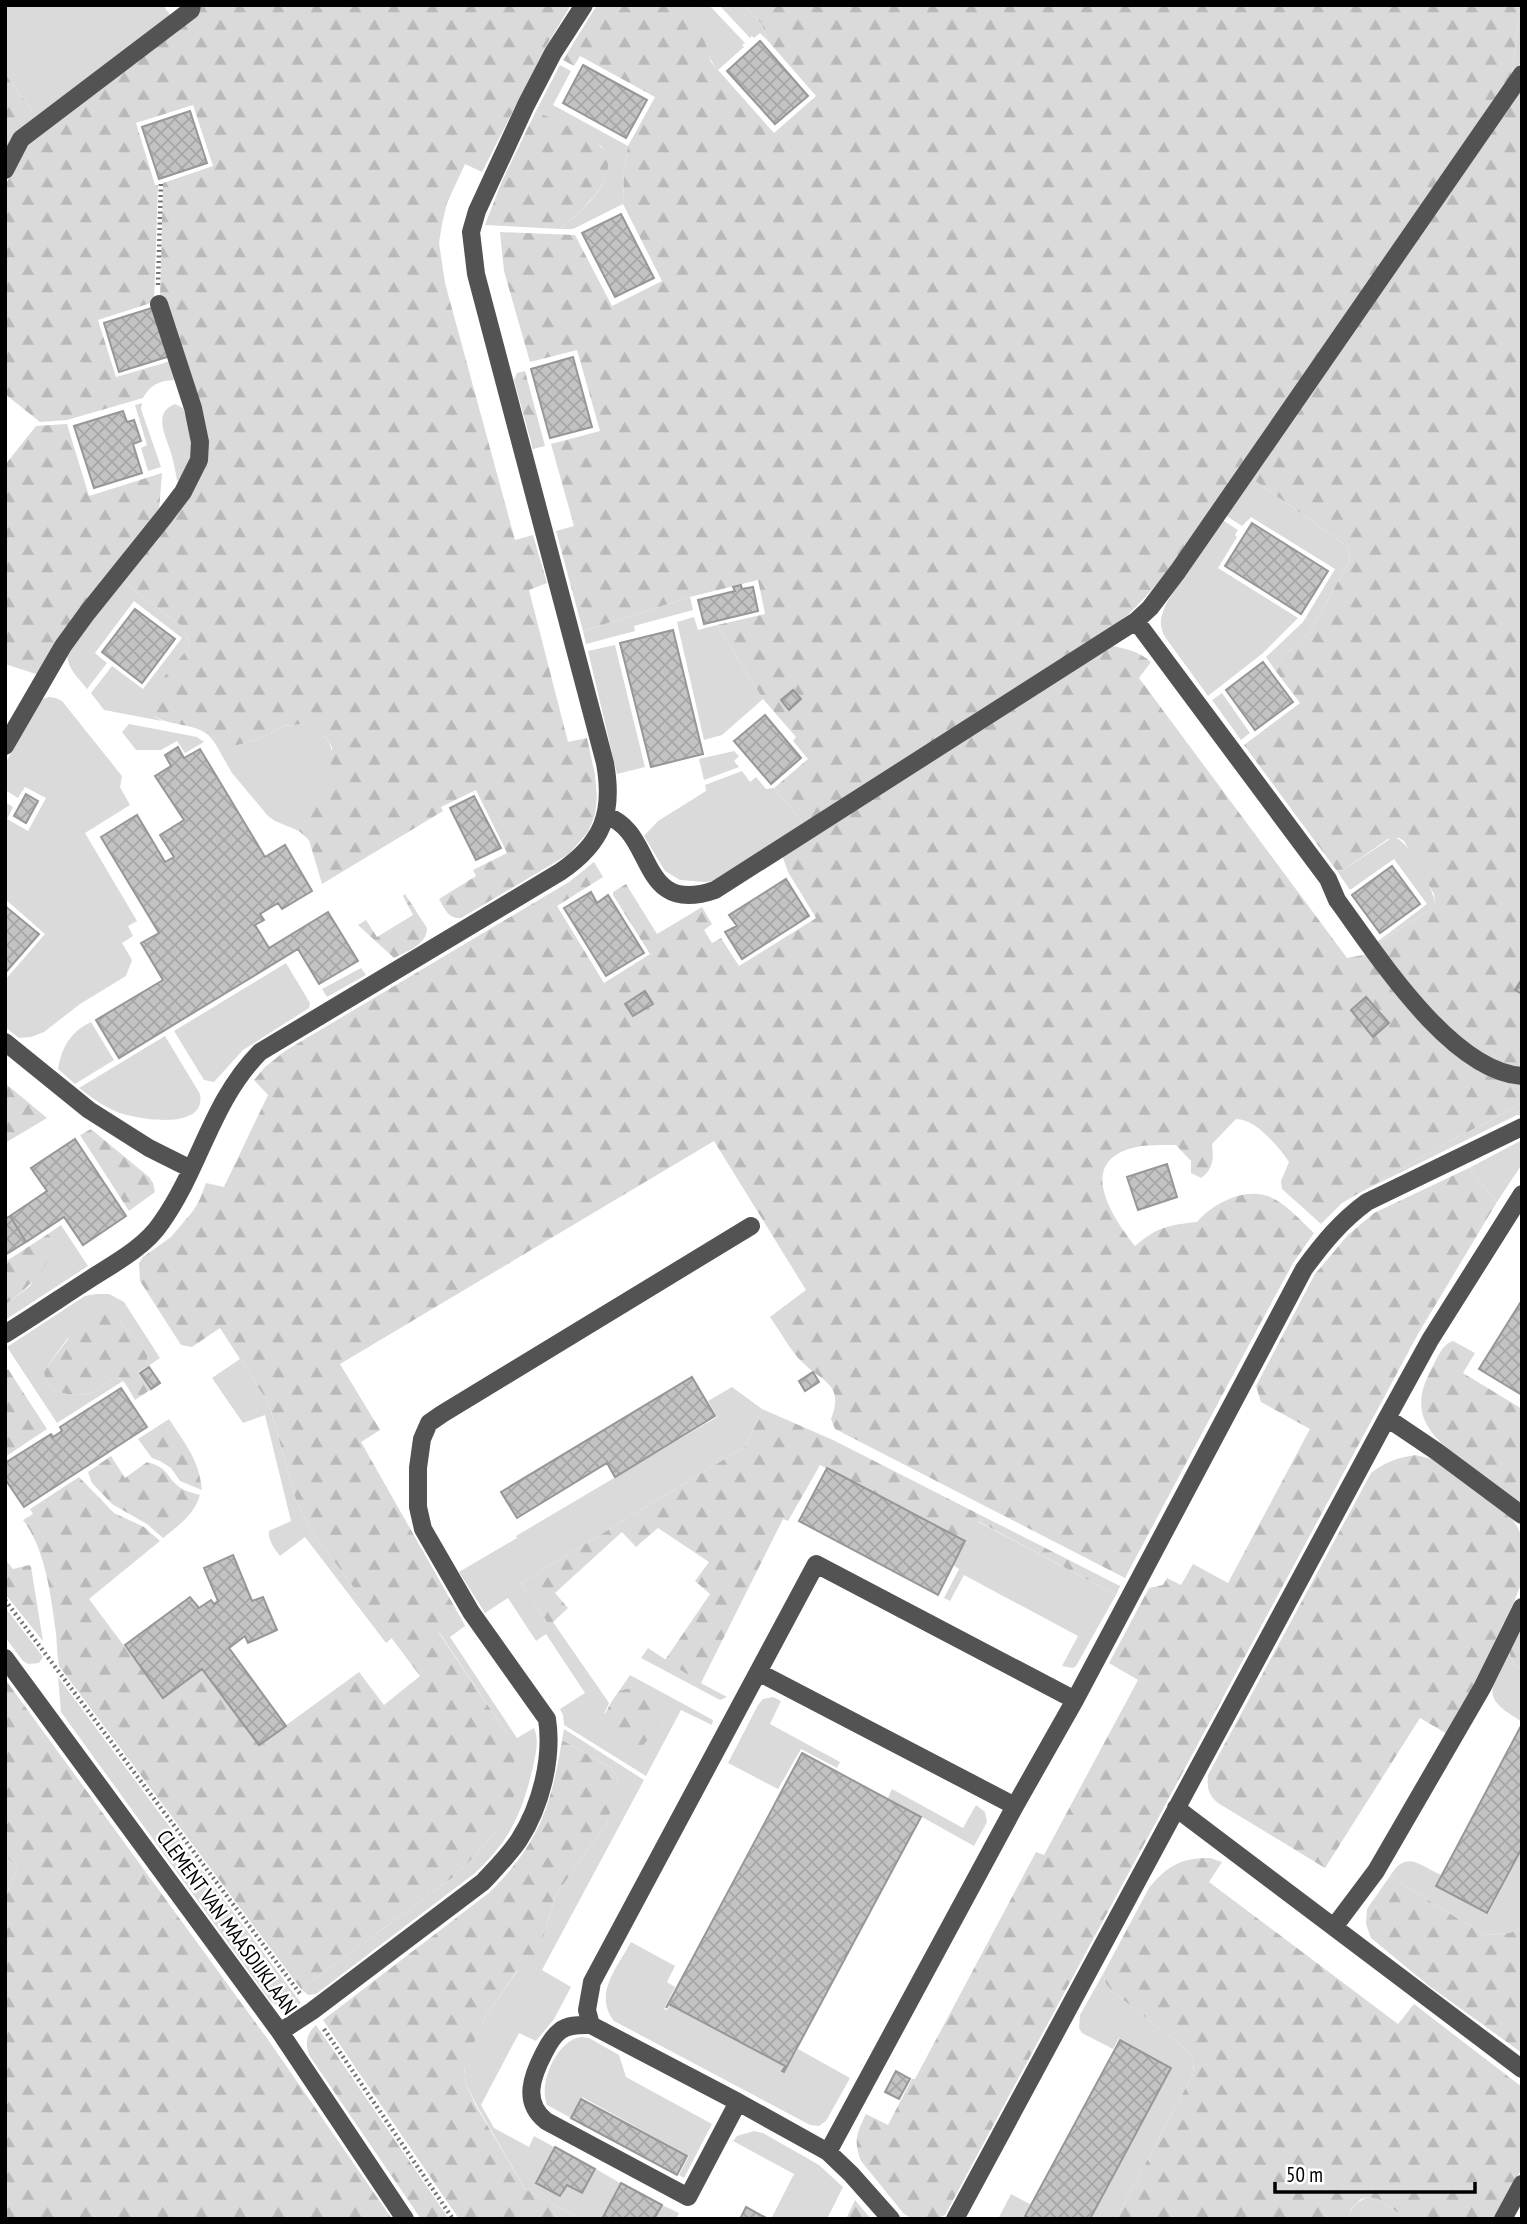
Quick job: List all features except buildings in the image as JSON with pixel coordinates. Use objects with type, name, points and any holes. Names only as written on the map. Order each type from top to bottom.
[{"type":"street","points":[[5,170],[21,139],[191,10],[192,5]]},
{"type":"street","points":[[5,1334],[150,1237],[177,1198],[228,1091],[260,1052],[561,872],[576,862],[600,835],[607,816],[609,782],[605,763],[476,274],[471,232],[492,177],[526,105],[553,53],[583,5]]},
{"type":"street","points":[[607,816],[621,822],[663,887],[684,895],[700,895],[715,890],[1136,621],[1150,608],[1178,571],[1522,74]]},
{"type":"street","points":[[5,746],[63,646],[183,492],[199,460],[201,442],[193,408],[159,304]]},
{"type":"street","points":[[1136,621],[1328,879],[1337,900],[1426,1017],[1470,1055],[1493,1068],[1522,1076]]},
{"type":"street","points":[[5,1042],[89,1110],[149,1148],[191,1169]]},
{"type":"street","points":[[828,2152],[1304,1269],[1320,1247],[1351,1214],[1367,1202],[1522,1127]]},
{"type":"street","points":[[955,2219],[1430,1340],[1522,1194]]},
{"type":"street","points":[[280,2032],[312,2011],[483,1882],[504,1860],[534,1812],[548,1756],[550,1736],[547,1718],[471,1612],[423,1529],[418,1507],[418,1468],[426,1427],[442,1414],[751,1226]]},
{"type":"street","points":[[1387,1418],[1522,1515]]},
{"type":"street","points":[[591,2025],[586,2010],[592,1982],[816,1564],[1074,1700]]},
{"type":"street","points":[[1334,1927],[1382,1860],[1482,1688],[1522,1607]]},
{"type":"street","name":"CLEMENT VAN MAASDIJKLAAN","points":[[5,1658],[280,2032],[405,2219]]},
{"type":"street","points":[[758,1672],[1015,1806]]},
{"type":"street","points":[[1176,1808],[1522,2070]]},
{"type":"street","points":[[738,2102],[688,2197],[546,2121],[534,2107],[530,2095],[534,2072],[551,2040],[561,2029],[591,2025],[738,2102],[828,2152],[891,2219]]},
{"type":"street","points":[[1503,2219],[1522,2184]]},
{"type":"path","points":[[159,304],[161,181]]},
{"type":"path","points":[[5,1600],[312,2011],[453,2219]]},
{"type":"green space","points":[[5,5],[163,5],[171,16],[36,116],[5,74]]},
{"type":"green space","points":[[201,5],[571,5],[545,48],[482,172],[465,164],[447,203],[439,243],[445,283],[515,540],[533,535],[547,583],[529,590],[568,742],[587,738],[595,775],[595,815],[588,832],[569,854],[461,918],[450,915],[439,899],[476,876],[473,870],[507,853],[476,790],[441,807],[443,811],[322,884],[309,840],[299,831],[323,789],[332,760],[332,747],[325,737],[305,724],[283,726],[259,739],[238,745],[216,745],[203,731],[164,721],[151,712],[149,705],[155,689],[190,643],[183,627],[122,581],[203,467],[160,299],[163,183],[213,166],[193,105],[136,123],[155,185],[158,185],[154,302],[98,320],[116,377],[171,361],[177,380],[157,384],[149,389],[143,398],[67,420],[40,422],[5,394],[5,186],[28,141],[198,15]]},
{"type":"green space","points":[[597,5],[692,5],[711,62],[774,133],[816,96],[768,41],[762,24],[743,5],[1517,5],[1519,14],[1512,75],[1169,569],[1150,592],[1114,627],[805,825],[774,788],[808,759],[793,741],[796,737],[763,699],[717,625],[765,614],[758,580],[690,597],[583,631],[556,531],[574,526],[551,444],[600,431],[577,350],[530,362],[504,271],[500,232],[575,235],[612,306],[662,281],[623,204],[628,146],[655,97],[580,56],[574,66],[563,60]]},
{"type":"green space","points":[[692,5],[709,5],[745,43],[742,45],[744,47],[718,70],[709,55]]},
{"type":"green space","points":[[719,5],[743,5],[762,24],[768,41],[760,33],[750,38]]},
{"type":"green space","points":[[1517,5],[1522,5],[1522,61],[1512,75],[1519,14]]},
{"type":"green space","points":[[560,65],[571,71],[553,105],[628,146],[623,204],[573,229],[560,229],[579,213],[597,192],[607,170],[601,146],[536,111]]},
{"type":"green space","points":[[5,74],[36,116],[16,133],[5,154]]},
{"type":"green space","points":[[1522,89],[1522,1068],[1496,1062],[1474,1050],[1430,1011],[1378,943],[1431,909],[1435,903],[1434,894],[1404,841],[1399,838],[1388,839],[1343,870],[1337,871],[1244,745],[1300,703],[1275,670],[1282,657],[1310,632],[1350,560],[1347,546],[1251,478]]},
{"type":"green space","points":[[536,111],[599,145],[606,156],[608,167],[605,179],[589,202],[560,229],[485,225],[502,181]]},
{"type":"green space","points":[[525,371],[545,446],[533,449],[514,380],[517,373]]},
{"type":"green space","points":[[142,403],[141,409],[161,467],[148,471],[141,448],[147,445],[135,405]]},
{"type":"green space","points":[[175,404],[183,408],[193,440],[193,454],[179,481],[162,423],[164,412]]},
{"type":"green space","points":[[67,424],[89,496],[162,473],[159,511],[36,674],[5,664],[5,465],[36,426]]},
{"type":"green space","points":[[1251,478],[1347,546],[1350,560],[1310,632],[1282,657],[1275,670],[1266,657],[1303,622],[1335,569],[1251,517],[1242,526],[1225,515]]},
{"type":"green space","points":[[1221,519],[1238,530],[1235,535],[1237,537],[1218,568],[1298,618],[1263,653],[1208,696],[1165,637],[1161,621],[1166,604]]},
{"type":"green space","points":[[122,581],[183,627],[190,643],[154,716],[162,721],[104,710],[91,693],[112,666],[143,689],[182,638],[134,601],[95,653],[107,663],[87,689],[68,661],[68,650]]},
{"type":"green space","points":[[690,597],[693,610],[634,626],[635,631],[586,644],[583,631]]},
{"type":"green space","points":[[694,617],[698,630],[717,625],[763,699],[722,735],[704,740],[677,622]]},
{"type":"green space","points":[[615,645],[645,767],[617,774],[588,651]]},
{"type":"green space","points":[[1111,646],[1132,651],[1151,662],[1139,678],[1347,958],[1368,954],[1393,987],[1522,1084],[1522,1104],[1448,1142],[1342,1203],[1321,1224],[1282,1189],[1281,1181],[1289,1162],[1266,1134],[1244,1120],[1236,1119],[1212,1144],[1212,1163],[1201,1178],[1191,1173],[1191,1161],[1176,1145],[1134,1148],[1121,1152],[1109,1161],[1103,1172],[1106,1198],[1119,1224],[1135,1246],[1164,1228],[1197,1222],[1223,1202],[1255,1194],[1276,1200],[1314,1233],[1293,1263],[1125,1578],[835,1429],[831,1419],[835,1407],[833,1391],[798,1357],[770,1317],[806,1290],[714,1141],[340,1364],[380,1430],[361,1442],[462,1620],[439,1633],[508,1735],[515,1764],[516,1786],[511,1808],[497,1830],[452,1878],[301,1989],[59,1666],[46,1574],[37,1545],[23,1520],[33,1514],[30,1509],[79,1477],[114,1513],[144,1527],[160,1541],[89,1599],[163,1698],[202,1669],[259,1745],[359,1672],[384,1705],[420,1676],[310,1529],[296,1500],[269,1404],[220,1328],[192,1347],[181,1345],[140,1281],[139,1263],[143,1257],[171,1237],[193,1211],[206,1183],[224,1187],[268,1095],[254,1080],[285,1051],[569,882],[594,862],[603,877],[557,906],[604,983],[650,954],[613,895],[613,892],[626,884],[657,934],[702,907],[712,924],[704,930],[712,943],[721,938],[739,966],[816,918],[788,872],[782,855]]},
{"type":"green space","points":[[1222,693],[1250,733],[1241,740],[1212,700]]},
{"type":"green space","points":[[49,697],[62,701],[122,776],[120,787],[130,805],[85,833],[137,921],[128,926],[133,936],[122,943],[132,960],[126,976],[80,1004],[44,1032],[19,1038],[5,1027],[5,980],[45,934],[5,899],[5,802],[13,807],[7,819],[28,831],[46,798],[25,787],[18,798],[5,790],[5,764],[37,705]]},
{"type":"green space","points":[[129,724],[197,737],[204,742],[185,753],[177,741],[161,750],[136,750],[122,732]]},
{"type":"green space","points":[[305,724],[326,738],[332,755],[323,790],[299,831],[268,816],[232,773],[216,745],[238,745],[259,739],[283,726]]},
{"type":"green space","points":[[734,751],[739,756],[734,761],[739,767],[704,780],[699,759]]},
{"type":"green space","points":[[742,771],[750,782],[756,777],[766,789],[774,788],[805,825],[714,881],[680,880],[665,871],[644,836],[658,821],[706,791],[705,785]]},
{"type":"green space","points":[[1393,837],[1413,855],[1425,876],[1435,903],[1431,909],[1378,943],[1427,904],[1394,859],[1350,890],[1337,871],[1343,870]]},
{"type":"green space","points":[[405,894],[427,928],[426,934],[415,947],[394,958],[358,925],[366,920],[377,937],[413,915],[403,896]]},
{"type":"green space","points":[[286,963],[310,1003],[309,1008],[243,1050],[214,1082],[204,1080],[174,1031]]},
{"type":"green space","points":[[361,968],[366,975],[327,997],[322,989]]},
{"type":"green space","points":[[91,1022],[114,1060],[75,1084],[58,1069],[60,1061],[72,1035]]},
{"type":"green space","points":[[165,1036],[200,1094],[199,1106],[193,1114],[168,1120],[126,1115],[107,1107],[79,1088]]},
{"type":"green space","points":[[5,1083],[47,1118],[5,1143]]},
{"type":"green space","points":[[1522,1104],[1522,1115],[1517,1115],[1361,1192],[1448,1142]]},
{"type":"green space","points":[[91,1129],[153,1183],[155,1192],[129,1211],[80,1135]]},
{"type":"green space","points":[[1522,1140],[1522,1164],[1497,1202],[1469,1168]]},
{"type":"green space","points":[[1469,1168],[1497,1202],[1418,1334],[945,2215],[930,2220],[904,2214],[861,2161],[857,2143],[860,2126],[866,2114],[888,2125],[1036,1852],[1044,1855],[1138,1680],[1109,1663],[1149,1588],[1163,1585],[1167,1578],[1181,1585],[1193,1564],[1228,1583],[1310,1429],[1261,1402],[1256,1386],[1315,1274],[1348,1235],[1374,1213]]},
{"type":"green space","points":[[61,1225],[88,1266],[5,1320],[5,1305],[30,1286],[54,1241],[48,1234]]},
{"type":"green space","points":[[48,1234],[54,1241],[48,1261],[29,1285],[5,1305],[5,1262]]},
{"type":"green space","points":[[109,1294],[124,1302],[160,1358],[148,1366],[147,1354],[142,1345],[117,1317],[67,1339],[44,1371],[45,1379],[55,1390],[86,1394],[96,1391],[114,1378],[123,1381],[57,1423],[7,1347],[85,1296]]},
{"type":"green space","points":[[93,1312],[113,1314],[117,1317],[147,1354],[148,1366],[138,1372],[150,1390],[135,1400],[118,1378],[111,1379],[93,1392],[78,1395],[55,1390],[45,1379],[44,1371],[84,1318]]},
{"type":"green space","points":[[1453,1341],[1475,1353],[1463,1373],[1522,1409],[1522,1506],[1445,1447],[1428,1426],[1421,1401],[1424,1387],[1440,1353]]},
{"type":"green space","points":[[240,1359],[269,1404],[296,1500],[310,1529],[392,1638],[386,1643],[305,1537],[280,1556],[272,1544],[269,1531],[291,1521],[265,1415],[243,1423],[212,1378]]},
{"type":"green space","points":[[8,1369],[47,1429],[5,1457],[5,1373]]},
{"type":"green space","points":[[732,1387],[762,1409],[746,1446],[521,1583],[547,1622],[553,1622],[609,1703],[604,1714],[632,1687],[619,1691],[630,1675],[713,1720],[712,1725],[681,1710],[646,1776],[564,1725],[560,1709],[585,1693],[546,1634],[536,1641],[508,1598],[485,1613],[459,1572],[717,1417],[708,1401]]},
{"type":"green space","points":[[762,1409],[833,1440],[1120,1586],[1116,1595],[978,1521],[966,1541],[820,1465],[788,1521],[783,1519],[701,1683],[665,1660],[710,1594],[695,1581],[709,1562],[658,1528],[636,1547],[622,1532],[555,1593],[568,1608],[553,1622],[547,1622],[521,1583],[746,1446]]},
{"type":"green space","points":[[169,1419],[186,1444],[198,1469],[202,1490],[180,1481],[171,1468],[152,1458],[138,1439]]},
{"type":"green space","points":[[1415,1455],[1432,1459],[1510,1515],[1522,1540],[1522,1581],[1449,1735],[1420,1718],[1325,1868],[1218,1803],[1209,1791],[1208,1775],[1371,1473],[1392,1461]]},
{"type":"green space","points":[[111,1456],[125,1478],[147,1462],[160,1467],[180,1488],[200,1495],[194,1508],[163,1538],[147,1524],[112,1504],[92,1483],[88,1472]]},
{"type":"green space","points":[[977,1521],[1116,1595],[1076,1666],[1062,1666],[1078,1636],[964,1575],[950,1601],[944,1598],[959,1569],[953,1565]]},
{"type":"green space","points":[[5,1559],[13,1569],[29,1565],[31,1567],[43,1641],[5,1594]]},
{"type":"green space","points":[[5,1607],[43,1657],[39,1663],[28,1664],[23,1661],[5,1637]]},
{"type":"green space","points":[[462,1620],[465,1626],[450,1637],[517,1738],[534,1728],[536,1733],[534,1760],[518,1815],[497,1850],[475,1873],[316,1994],[308,1995],[301,1989],[452,1878],[497,1830],[508,1735],[439,1632]]},
{"type":"green space","points":[[1522,1628],[1522,1670],[1514,1664],[1509,1652]]},
{"type":"green space","points":[[648,1648],[727,1697],[720,1700],[641,1658]]},
{"type":"green space","points":[[1509,1652],[1514,1664],[1522,1670],[1521,1721],[1499,1705],[1492,1692]]},
{"type":"green space","points":[[58,1677],[301,2003],[294,2008],[278,2006],[271,2002],[61,1712]]},
{"type":"green space","points":[[5,1679],[269,2041],[392,2219],[5,2219],[5,1897],[17,1869],[5,1854]]},
{"type":"green space","points":[[633,1687],[662,1706],[662,1712],[654,1733],[642,1746],[623,1748],[606,1727],[605,1721],[608,1708],[619,1691]]},
{"type":"green space","points":[[773,1697],[781,1701],[770,1724],[840,1762],[837,1768],[801,1749],[778,1789],[728,1763],[758,1705],[763,1699]]},
{"type":"green space","points":[[564,1729],[644,1780],[542,1970],[571,1987],[554,2019],[536,2041],[519,2033],[481,2105],[494,2128],[529,2147],[534,2136],[554,2147],[536,2183],[561,2197],[567,2186],[582,2194],[596,2169],[620,2183],[602,2219],[581,2219],[525,2189],[466,2084],[464,2066],[485,2017],[545,1932],[555,1896],[607,1823],[618,1782],[616,1775],[610,1767],[562,1740]]},
{"type":"green space","points":[[562,1740],[610,1767],[616,1775],[618,1782],[607,1823],[555,1896],[545,1932],[532,1962],[517,1971],[485,2017],[464,2067],[466,2084],[476,2106],[525,2189],[581,2219],[459,2219],[323,2020],[490,1892],[507,1874],[540,1823],[553,1785]]},
{"type":"green space","points":[[892,1789],[963,1828],[976,1805],[985,1812],[987,1822],[974,1846],[888,1798]]},
{"type":"green space","points":[[1522,1850],[1522,1924],[1509,1933],[1484,1935],[1390,1876],[1401,1863],[1407,1861],[1419,1864],[1441,1875],[1435,1886],[1488,1914]]},
{"type":"green space","points":[[5,1854],[17,1869],[5,1897]]},
{"type":"green space","points":[[1210,1858],[1222,1862],[1209,1882],[1398,2024],[1414,2004],[1522,2087],[1522,2168],[1495,2219],[1407,2219],[1378,2199],[1368,2197],[1361,2199],[1352,2208],[1346,2219],[1116,2219],[1193,2074],[1194,2061],[1188,2051],[1112,1991],[1103,1974],[1149,1888],[1156,1880],[1169,1868],[1183,1861]]},
{"type":"green space","points":[[1390,1876],[1484,1935],[1509,1933],[1522,1924],[1522,2053],[1428,1985],[1371,1938],[1366,1924],[1367,1909]]},
{"type":"green space","points":[[631,1942],[675,1966],[667,1982],[675,1987],[664,2009],[667,2010],[670,2005],[783,2066],[781,2071],[784,2073],[798,2049],[850,2078],[826,2121],[819,2126],[810,2125],[614,2021],[608,2011],[606,1991]]},
{"type":"green space","points":[[1103,1974],[1112,1991],[1188,2051],[1194,2061],[1193,2074],[1116,2219],[1091,2219],[1172,2067],[1119,2038],[1113,2049],[1082,2033],[1079,2028],[1080,2015]]},
{"type":"green space","points":[[316,2025],[449,2219],[421,2219],[309,2055],[307,2039]]},
{"type":"green space","points":[[589,2038],[619,2055],[626,2077],[712,2124],[684,2178],[679,2175],[689,2156],[582,2097],[571,2118],[547,2105],[547,2075],[557,2054],[572,2040]]},
{"type":"green space","points":[[754,2131],[763,2133],[819,2165],[843,2187],[827,2219],[771,2219],[794,2174],[733,2141],[737,2136]]},
{"type":"green space","points":[[1011,2194],[1030,2204],[1024,2216],[1029,2219],[998,2219]]},
{"type":"green space","points":[[1368,2197],[1378,2199],[1407,2219],[1346,2219],[1355,2206]]},
{"type":"green space","points":[[855,2200],[871,2219],[846,2219]]},
{"type":"green space","points":[[662,2205],[679,2213],[676,2219],[654,2219]]}]
